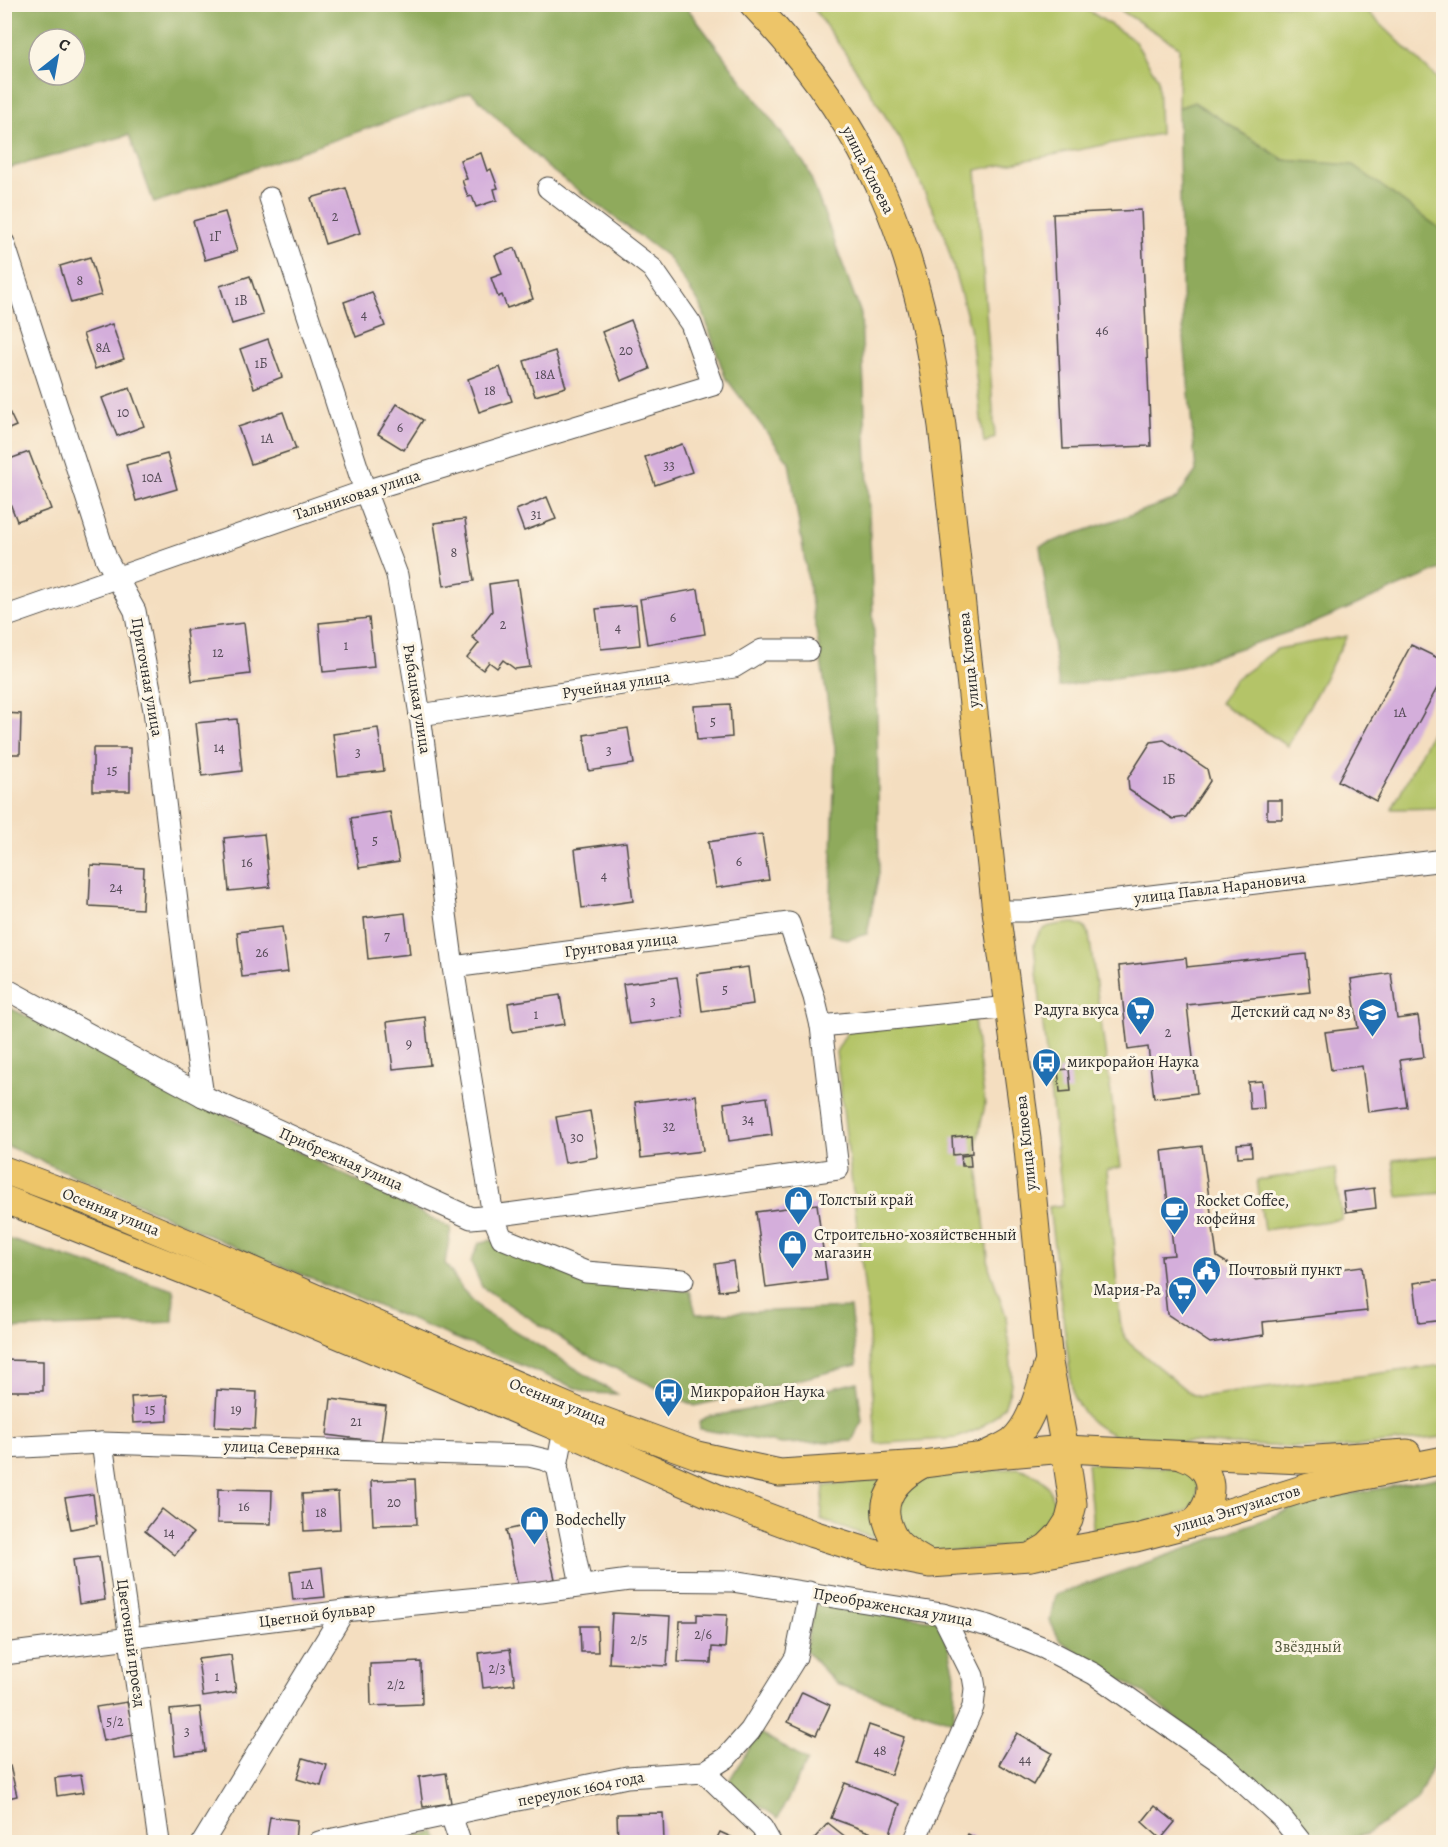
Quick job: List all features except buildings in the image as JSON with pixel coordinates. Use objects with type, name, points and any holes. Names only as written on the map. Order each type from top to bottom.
[{"type":"main road","name":"улица Клюева","points":[[753,4],[783,36],[825,90],[859,147],[884,196],[906,254],[921,306],[942,426],[996,911],[1027,1139],[1049,1363],[1065,1449],[1072,1504],[1069,1520],[1060,1533],[1047,1546],[1030,1557]]},
{"type":"main road","name":"Осенняя улица","points":[[4,1170],[90,1202],[199,1248],[577,1412],[688,1452],[780,1473],[923,1464],[1065,1449],[1145,1454]]},
{"type":"main road","name":"Осенняя улица","points":[[4,1199],[224,1286],[725,1501],[813,1534],[873,1553],[930,1564],[1030,1557]]},
{"type":"main road","name":"улица Клюева","points":[[984,1456],[1011,1441],[1022,1431],[1049,1363]]},
{"type":"main road","name":"улица Энтузиастов","points":[[1145,1454],[1301,1460],[1443,1450]]},
{"type":"main road","points":[[1183,1456],[1196,1461],[1204,1470],[1211,1485],[1208,1503],[1194,1523]]},
{"type":"main road","name":"улица Энтузиастов","points":[[1030,1557],[1136,1538],[1309,1488],[1443,1460]]},
{"type":"main road","points":[[923,1464],[906,1474],[894,1486],[888,1497],[885,1511],[897,1542],[930,1564]]},
{"type":"street","name":"Тальниковая улица","points":[[4,617],[365,491],[713,385],[692,324],[652,268],[548,188]]},
{"type":"street","name":"Рыбацкая улица","points":[[270,198],[365,491],[397,575],[420,715],[453,967],[493,1216]]},
{"type":"street","name":"Приточная улица","points":[[4,243],[106,558],[135,611],[154,710],[187,985],[203,1096]]},
{"type":"street","name":"Ручейная улица","points":[[420,715],[734,667],[762,650],[808,650]]},
{"type":"street","name":"улица Павла Нарановича","points":[[996,911],[1070,906],[1443,860]]},
{"type":"street","name":"Грунтовая улица","points":[[453,967],[789,923],[814,997],[821,1026]]},
{"type":"street","name":"Прибрежная улица","points":[[4,988],[203,1096],[471,1218],[838,1169],[821,1026]]},
{"type":"street","points":[[821,1026],[1010,1007]]},
{"type":"street","points":[[493,1216],[502,1238],[586,1272],[683,1280]]},
{"type":"street","points":[[564,1430],[557,1466],[581,1585]]},
{"type":"street","name":"улица Северянка","points":[[4,1448],[102,1443],[529,1456],[546,1460],[557,1466]]},
{"type":"street","name":"Цветочный проезд","points":[[102,1443],[159,1842]]},
{"type":"street","name":"Цветной бульвар","points":[[4,1654],[344,1611],[541,1592],[629,1580]]},
{"type":"street","name":"Преображенская улица","points":[[629,1580],[732,1581],[942,1614],[989,1626],[1044,1648],[1094,1674],[1223,1764],[1281,1817],[1301,1842]]},
{"type":"street","points":[[770,1842],[762,1828],[705,1772],[726,1758],[750,1731],[796,1657],[809,1592]]},
{"type":"street","points":[[202,1842],[344,1611]]},
{"type":"street","points":[[914,1842],[973,1707],[975,1688],[973,1676],[942,1614]]},
{"type":"street","name":"переулок 1604 года","points":[[319,1842],[627,1777],[705,1772]]},
{"type":"street","points":[[451,1815],[460,1842]]},
{"type":"green space","points":[[5,5],[685,5],[807,167],[861,314],[877,711],[879,873],[867,934],[847,940],[830,934],[835,748],[789,462],[725,377],[701,306],[668,257],[547,167],[471,92],[154,203],[129,135],[5,169]]},
{"type":"green space","points":[[811,5],[1080,5],[1134,40],[1158,79],[1160,134],[976,170],[995,437],[984,443],[970,327],[944,234],[900,139],[848,57]]},
{"type":"green space","points":[[1112,5],[1361,5],[1443,84],[1443,231],[1353,166],[1284,160],[1194,103],[1178,108],[1179,47]]},
{"type":"green space","points":[[1194,102],[1284,160],[1353,165],[1443,231],[1443,568],[1307,626],[1183,667],[1059,687],[1040,546],[1176,499],[1196,471],[1183,327],[1178,108]]},
{"type":"green space","points":[[1347,636],[1288,746],[1220,703],[1235,680],[1277,649]]},
{"type":"green space","points":[[1443,710],[1443,808],[1392,809]]},
{"type":"green space","points":[[1075,923],[1084,927],[1089,934],[1121,1167],[1107,1170],[1120,1321],[1129,1343],[1191,1394],[1198,1397],[1443,1365],[1443,1437],[1331,1449],[1122,1439],[1099,1427],[1083,1412],[1073,1396],[1049,1207],[1063,1205],[1034,945],[1040,932],[1045,928]]},
{"type":"green space","points":[[4,1005],[451,1228],[445,1263],[462,1289],[484,1312],[617,1394],[588,1393],[242,1250],[5,1145]]},
{"type":"green space","points":[[974,1020],[985,1105],[976,1146],[989,1267],[1006,1316],[1012,1375],[1010,1390],[1005,1405],[995,1416],[979,1429],[957,1438],[876,1444],[867,1308],[836,1052],[849,1029]]},
{"type":"green space","points":[[1443,1155],[1443,1193],[1398,1197],[1393,1160]]},
{"type":"green space","points":[[1335,1169],[1342,1219],[1264,1230],[1257,1180]]},
{"type":"green space","points":[[4,1238],[174,1290],[173,1322],[5,1329]]},
{"type":"green space","points":[[490,1240],[588,1282],[690,1291],[696,1314],[850,1308],[857,1365],[695,1406],[583,1353],[482,1287],[471,1262],[479,1243]]},
{"type":"green space","points":[[857,1382],[862,1421],[852,1441],[782,1444],[700,1429],[699,1422],[707,1417],[747,1410]]},
{"type":"green space","points":[[1087,1463],[1177,1468],[1191,1475],[1198,1485],[1197,1499],[1187,1511],[1094,1536]]},
{"type":"green space","points":[[1018,1468],[1033,1474],[1044,1482],[1053,1499],[1054,1509],[1048,1527],[1033,1542],[1017,1547],[941,1551],[919,1545],[904,1529],[898,1514],[898,1498],[921,1477]]},
{"type":"green space","name":"Звёздный","points":[[1443,1477],[1443,1741],[1417,1800],[1367,1834],[1333,1842],[1316,1842],[1273,1793],[1142,1692],[1060,1641],[1050,1621],[1055,1595],[1312,1501]]},
{"type":"green space","points":[[884,1479],[882,1541],[821,1519],[824,1486]]},
{"type":"green space","points":[[815,1604],[942,1621],[955,1674],[954,1722],[837,1684],[805,1650]]},
{"type":"green space","points":[[759,1732],[807,1761],[778,1818],[727,1784]]},
{"type":"green space","points":[[435,1832],[440,1842],[384,1842]]},
{"type":"place","name":"Радуга вкуса","points":[[1140,1036]]},
{"type":"place","name":"Детский сад № 83","points":[[1372,1038]]},
{"type":"place","name":"микрорайон Наука","points":[[1046,1088]]},
{"type":"place","name":"Толстый край","points":[[798,1226]]},
{"type":"place","name":"Rocket Coffee, кофейня","points":[[1175,1236]]},
{"type":"place","name":"Строительно-хозяйственный магазин","points":[[793,1270]]},
{"type":"place","name":"Почтовый пункт","points":[[1207,1296]]},
{"type":"place","name":"Мария-Ра","points":[[1182,1316]]},
{"type":"place","name":"Микрорайон Наука","points":[[669,1418]]},
{"type":"place","name":"Bodechelly","points":[[534,1546]]}]
